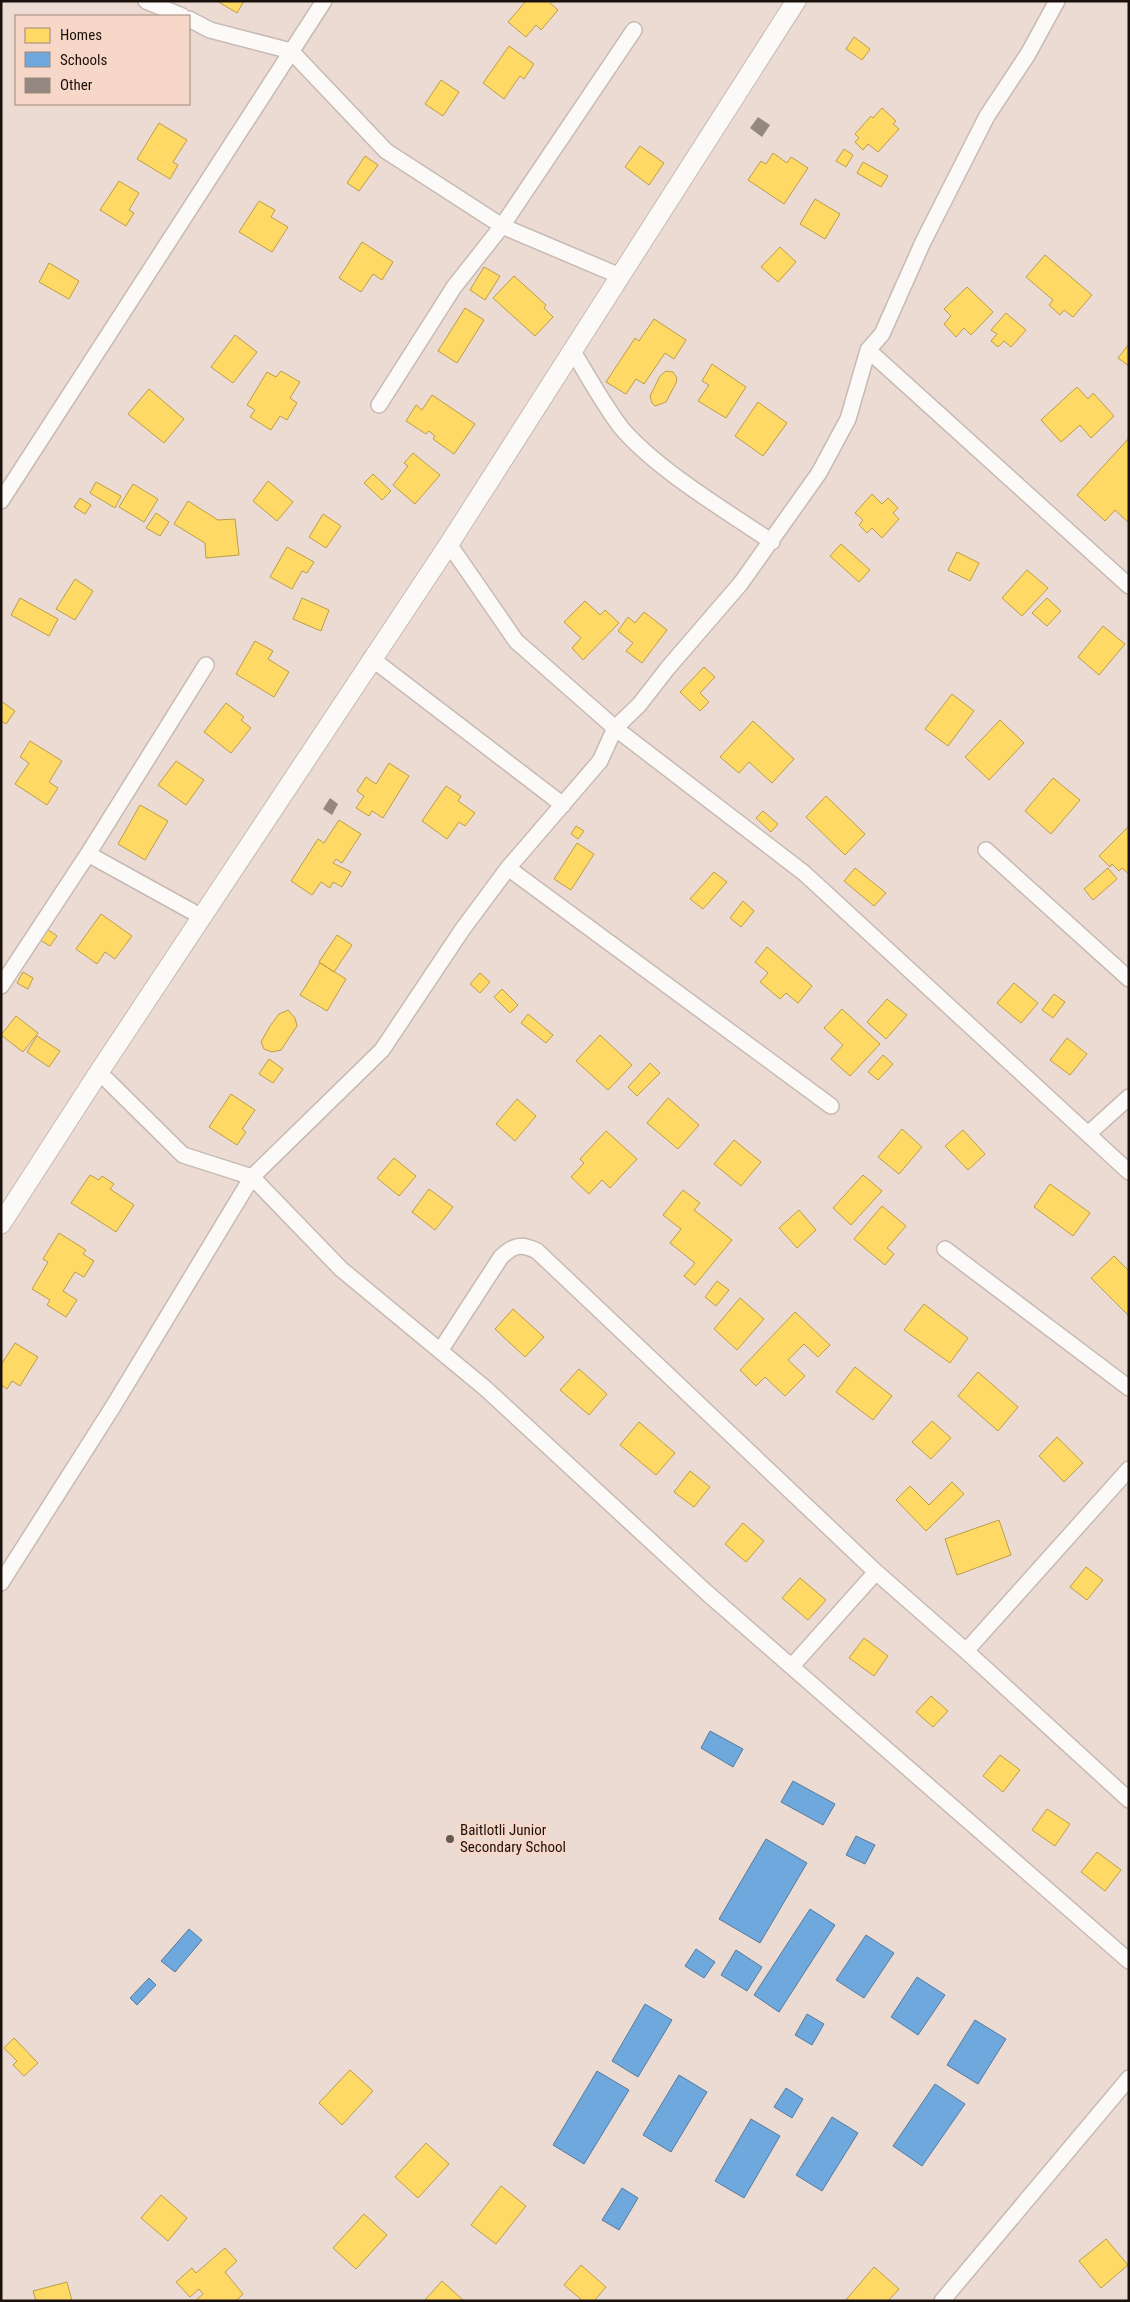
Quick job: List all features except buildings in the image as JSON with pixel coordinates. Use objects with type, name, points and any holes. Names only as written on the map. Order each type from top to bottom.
[{"type":"street","points":[[146,1],[180,15]]},
{"type":"street","points":[[1,501],[324,1]]},
{"type":"street","points":[[1,1224],[99,1072],[449,544],[796,1]]},
{"type":"street","points":[[1,1583],[114,1405],[252,1177],[382,1050],[462,930],[508,868],[600,761],[615,728],[639,705],[667,668],[741,583],[772,542],[819,473],[848,419],[868,350],[882,334],[923,242],[987,116],[1028,54],[1057,1]]},
{"type":"street","points":[[190,20],[210,30],[291,51],[386,151],[502,226],[620,276]]},
{"type":"street","points":[[378,405],[454,287],[502,226],[634,30]]},
{"type":"street","points":[[572,350],[623,430],[633,440],[692,488],[772,542]]},
{"type":"street","points":[[868,350],[1129,586]]},
{"type":"street","points":[[449,544],[516,641],[615,728],[804,873],[1129,1172]]},
{"type":"street","points":[[372,658],[563,805]]},
{"type":"street","points":[[1,986],[88,854],[206,665]]},
{"type":"street","points":[[986,850],[1129,979]]},
{"type":"street","points":[[88,854],[202,917]]},
{"type":"street","points":[[508,868],[831,1106]]},
{"type":"street","points":[[99,1072],[183,1155],[252,1177],[341,1268],[484,1388],[706,1592],[1129,1962]]},
{"type":"street","points":[[1088,1134],[1129,1097]]},
{"type":"street","points":[[440,1351],[500,1257],[511,1248],[526,1245],[537,1251],[876,1572],[966,1651],[1129,1800]]},
{"type":"street","points":[[945,1249],[1129,1388]]},
{"type":"street","points":[[966,1651],[1129,1469]]},
{"type":"street","points":[[792,1666],[876,1572]]},
{"type":"street","points":[[942,2301],[1129,2078]]},
{"type":"place","name":"Baitlotli Junior Secondary School","points":[[450,1839]]}]
